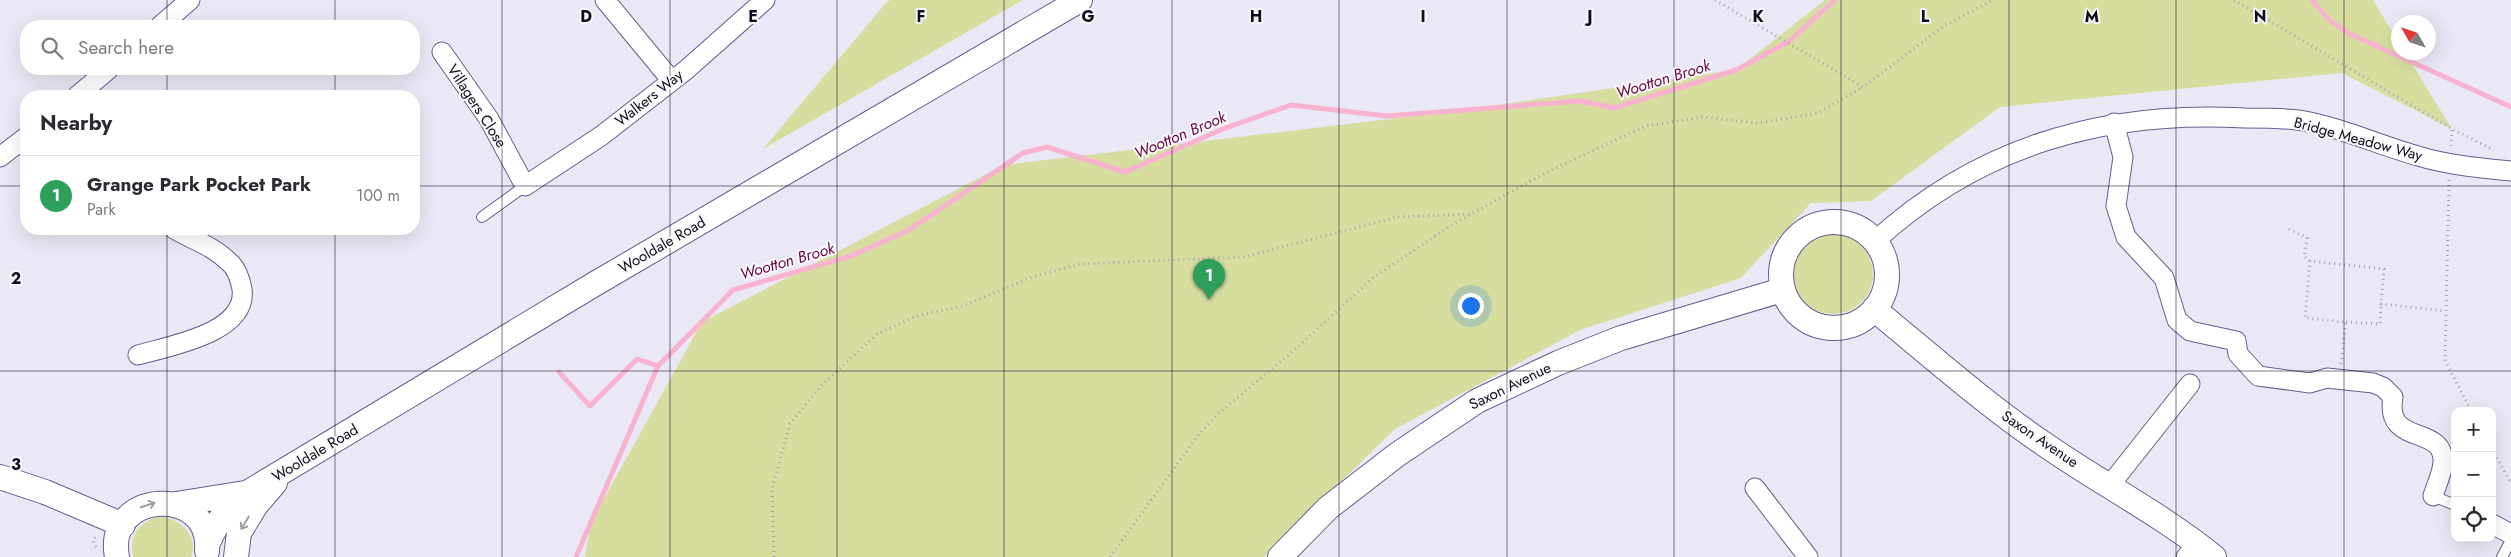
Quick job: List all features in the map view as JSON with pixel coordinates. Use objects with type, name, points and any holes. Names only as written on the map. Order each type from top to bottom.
[{"type":"street","points":[[167,20],[190,0]]},
{"type":"street","points":[[605,0],[672,81]]},
{"type":"street","name":"Walkers Way","points":[[525,186],[601,136],[672,81],[764,0]]},
{"type":"street","name":"Wooldale Road","points":[[207,550],[219,519],[230,504],[247,493],[593,285],[1080,0]]},
{"type":"street","name":"Villagers Close","points":[[442,52],[488,119],[525,186]]},
{"type":"street","points":[[84,90],[102,75]]},
{"type":"street","name":"Bridge Meadow Way","points":[[1875,241],[1906,213],[1960,177],[2008,154],[2057,136],[2114,123],[2203,115],[2298,120],[2420,157],[2511,171]]},
{"type":"street","points":[[2114,123],[2123,157],[2116,206],[2119,217],[2126,237],[2164,278],[2177,320],[2190,331],[2236,341],[2238,354],[2258,376],[2310,383],[2328,378],[2373,383],[2383,386],[2393,397],[2392,418],[2398,426],[2429,439],[2437,446],[2441,453],[2443,462],[2433,496]]},
{"type":"street","points":[[0,157],[20,141]]},
{"type":"street","points":[[1829,222],[1848,223],[1864,231],[1875,241],[1886,263],[1887,282],[1883,295],[1874,309],[1857,323],[1840,328],[1814,325],[1799,316],[1790,306],[1782,290],[1781,264],[1790,245],[1803,232],[1829,222]]},
{"type":"street","points":[[138,355],[195,339],[219,329],[236,313],[243,297],[240,280],[232,264],[204,242],[188,235]]},
{"type":"street","name":"Saxon Avenue","points":[[1280,557],[1328,508],[1398,454],[1477,401],[1558,363],[1621,338],[1782,290]]},
{"type":"street","name":"Saxon Avenue","points":[[1874,309],[1983,399],[2044,444],[2150,510],[2200,553]]},
{"type":"street","points":[[2110,485],[2190,384]]},
{"type":"street","points":[[236,557],[239,533],[256,505],[286,470]]},
{"type":"street","points":[[0,477],[45,492],[123,525],[116,544],[118,557]]},
{"type":"street","points":[[1755,488],[1808,557]]},
{"type":"street","name":"Wooldale Road","points":[[123,525],[132,514],[149,504],[164,502],[176,504],[247,493]]},
{"type":"street","points":[[176,504],[196,518],[207,550]]},
{"type":"street","points":[[2496,526],[2511,534]]},
{"type":"lane","points":[[482,217],[525,186]]},
{"type":"lane","points":[[2433,496],[2451,503]]},
{"type":"lane","points":[[2502,557],[2511,540]]},
{"type":"path","points":[[1715,0],[1863,87]]},
{"type":"path","points":[[1110,557],[1199,434],[1219,414],[1291,353],[1373,278],[1471,214],[1543,174],[1646,126],[1703,117],[1758,123],[1818,113],[1863,87],[1944,26],[1993,0]]},
{"type":"path","points":[[2234,0],[2452,129],[2502,152]]},
{"type":"path","points":[[2452,129],[2444,360],[2470,407]]},
{"type":"path","points":[[774,557],[772,489],[790,424],[821,386],[877,334],[916,316],[963,306],[1032,277],[1080,264],[1244,257],[1397,217],[1471,214]]},
{"type":"path","points":[[2289,229],[2307,238],[2304,256],[2310,261],[2384,269],[2380,324],[2305,318],[2310,261]]},
{"type":"path","points":[[2381,304],[2445,311]]},
{"type":"path","points":[[2340,379],[2346,322]]},
{"type":"path","points":[[2494,452],[2511,483]]},
{"type":"green space","points":[[890,0],[1023,0],[763,149],[885,4]]},
{"type":"green space","points":[[1825,0],[2373,0],[2391,30],[2391,60],[2409,60],[2452,129],[2342,73],[2000,107],[1871,201],[1811,203],[1741,278],[1580,330],[1395,429],[1264,557],[585,557],[591,522],[702,322],[1004,165],[1456,111],[1736,70]]},
{"type":"green space","points":[[1833,234],[1848,237],[1861,246],[1870,259],[1873,274],[1870,289],[1861,302],[1848,311],[1833,314],[1818,311],[1805,302],[1796,289],[1793,274],[1796,259],[1805,246],[1818,237]]},
{"type":"green space","points":[[162,516],[176,521],[187,530],[193,542],[191,557],[133,557],[132,542],[134,535],[142,525]]},
{"type":"waterway","name":"Wootton Brook","points":[[576,557],[658,366],[733,290],[851,256],[909,230],[1023,153],[1047,147],[1125,172],[1223,129],[1291,105],[1387,116],[1580,101],[1614,108],[1736,70],[1788,42],[1835,0]]},
{"type":"waterway","points":[[2312,0],[2329,20],[2350,34],[2511,107]]},
{"type":"waterway","points":[[559,372],[590,406],[637,359],[658,366]]},
{"type":"place","name":"Grange Park Pocket Park","points":[[1209,300]]}]
